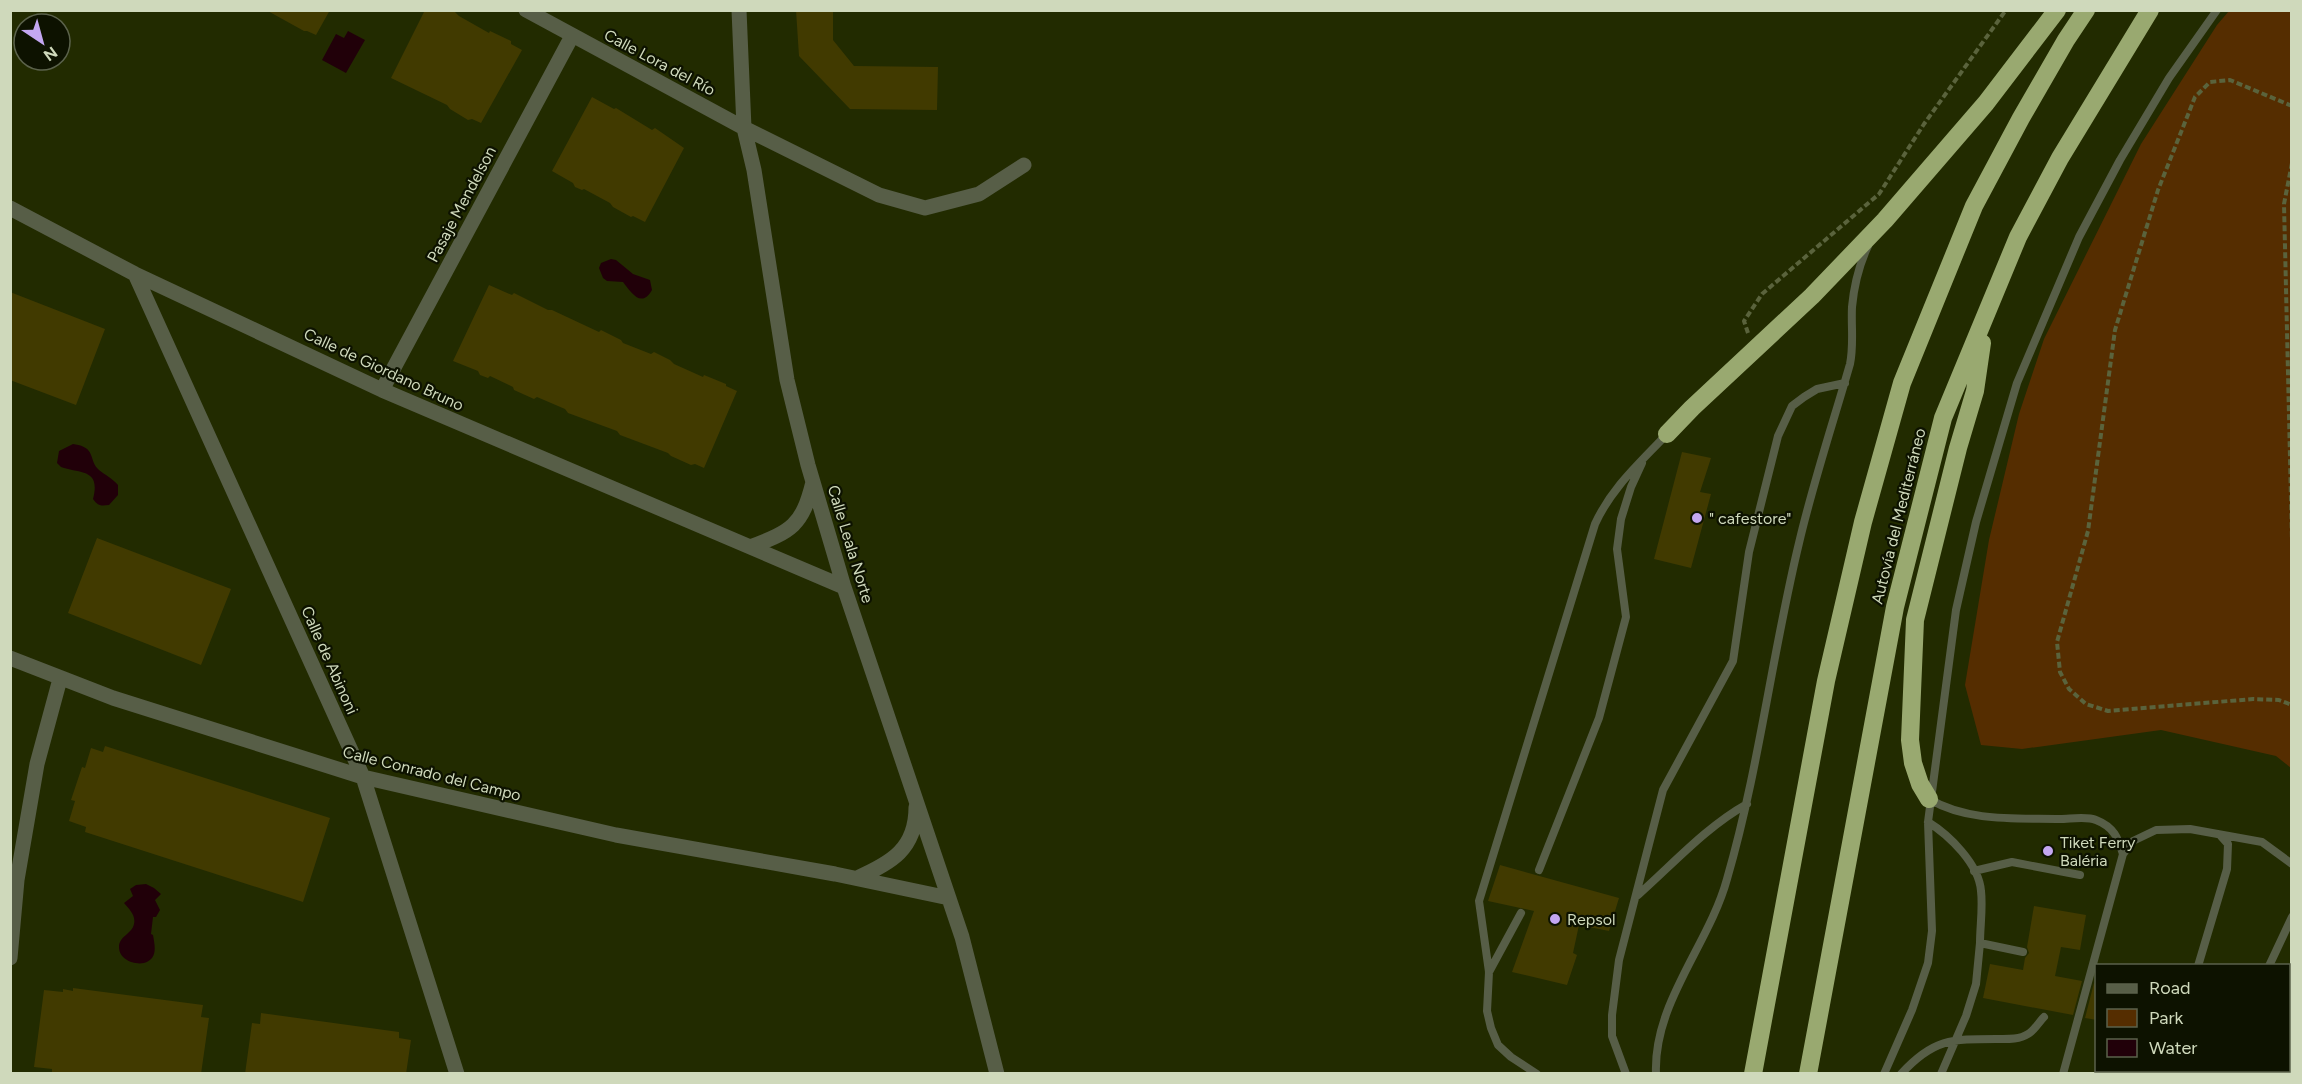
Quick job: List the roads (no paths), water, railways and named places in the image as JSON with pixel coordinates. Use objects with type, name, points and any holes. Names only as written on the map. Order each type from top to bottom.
[{"type":"highway","points":[[1667,434],[1812,296],[1885,220],[1986,103],[2057,10]]},
{"type":"highway","name":"Autovía del Mediterráneo","points":[[1754,1074],[1826,681],[1863,522],[1902,383],[1974,206],[2021,118],[2086,10]]},
{"type":"highway","name":"Autovía del Mediterráneo","points":[[1808,1074],[1895,607],[1944,418],[2018,237],[2060,158],[2150,10]]},
{"type":"highway","points":[[1929,799],[1920,784],[1913,763],[1911,740],[1914,620],[1975,391],[1986,315]]},
{"type":"street","name":"Calle Lora del Río","points":[[526,10],[744,128],[879,195],[925,208],[979,194],[1024,165]]},
{"type":"street","name":"Calle Leala Norte","points":[[739,10],[744,128],[754,171],[787,380],[813,482],[844,587],[962,937],[997,1074]]},
{"type":"street","name":"Pasaje Mendelson","points":[[382,390],[572,36]]},
{"type":"street","name":"Calle de Giordano Bruno","points":[[10,208],[135,274],[382,390],[844,587]]},
{"type":"street","name":"Calle de Abinoni","points":[[135,274],[363,777],[457,1074]]},
{"type":"street","points":[[750,547],[785,533],[795,525],[809,500],[813,482]]},
{"type":"street","name":"Calle Conrado del Campo","points":[[10,658],[113,698],[363,777],[616,835],[857,878],[949,898]]},
{"type":"street","points":[[10,958],[17,880],[37,764],[60,679]]},
{"type":"street","points":[[857,878],[886,865],[906,845],[916,816],[916,801]]},
{"type":"lane","points":[[1884,1074],[1912,1010],[1928,963],[1932,931],[1929,799],[1956,610],[1976,522],[2017,383],[2079,237],[2120,160],[2169,78],[2217,10]]},
{"type":"lane","points":[[1656,1074],[1662,1030],[1672,999],[1719,904],[1747,804],[1799,542],[1853,350],[1852,305],[1856,280],[1864,254],[1885,220]]},
{"type":"lane","points":[[1626,1074],[1612,1036],[1612,1015],[1619,960],[1663,790],[1733,661],[1749,552],[1778,436],[1792,406],[1817,389],[1845,383]]},
{"type":"lane","points":[[1537,1074],[1511,1057],[1498,1045],[1491,1029],[1487,1011],[1489,972],[1479,901],[1595,524],[1614,490],[1630,470],[1644,459],[1667,434]]},
{"type":"lane","points":[[1539,870],[1599,718],[1626,617],[1617,549],[1621,519],[1631,487],[1644,459]]},
{"type":"lane","points":[[1929,799],[1945,808],[1961,813],[2004,818],[2096,819],[2116,833],[2123,854]]},
{"type":"lane","points":[[1637,896],[1696,842],[1747,804]]},
{"type":"lane","points":[[1928,822],[1940,829],[1967,856],[1981,888],[1980,943],[1976,984],[1941,1074]]},
{"type":"lane","points":[[2063,1074],[2123,854],[2133,841],[2156,830],[2190,829],[2262,842],[2292,864]]},
{"type":"lane","points":[[2199,964],[2227,869],[2228,844],[2219,834]]},
{"type":"lane","points":[[1974,871],[2012,862],[2080,875]]},
{"type":"lane","points":[[1489,972],[1521,913]]},
{"type":"lane","points":[[2270,964],[2292,917]]},
{"type":"lane","points":[[1980,943],[2023,952]]},
{"type":"lane","points":[[1900,1074],[1918,1056],[1933,1046],[1955,1039],[2011,1039],[2028,1034],[2044,1017]]},
{"type":"water","points":[[348,31],[365,40],[346,73],[322,60],[336,34],[344,38]]},
{"type":"water","points":[[611,259],[616,260],[633,274],[650,280],[652,290],[648,296],[636,297],[623,282],[607,281],[603,278],[599,268],[601,263]]},
{"type":"water","points":[[73,444],[86,448],[99,470],[118,485],[118,495],[109,505],[100,505],[93,499],[95,489],[91,477],[82,472],[61,467],[57,463],[59,451]]},
{"type":"water","points":[[146,884],[161,894],[155,900],[160,910],[156,917],[153,917],[151,934],[153,935],[154,955],[144,963],[135,963],[121,955],[119,947],[123,938],[133,927],[134,921],[132,912],[124,903],[133,896],[130,889],[136,885]]},
{"type":"place","name":"\" cafestore\"","points":[[1697,518]]},
{"type":"place","name":"Tiket Ferry Baléria","points":[[2048,851]]},
{"type":"place","name":"Repsol","points":[[1555,919]]}]
